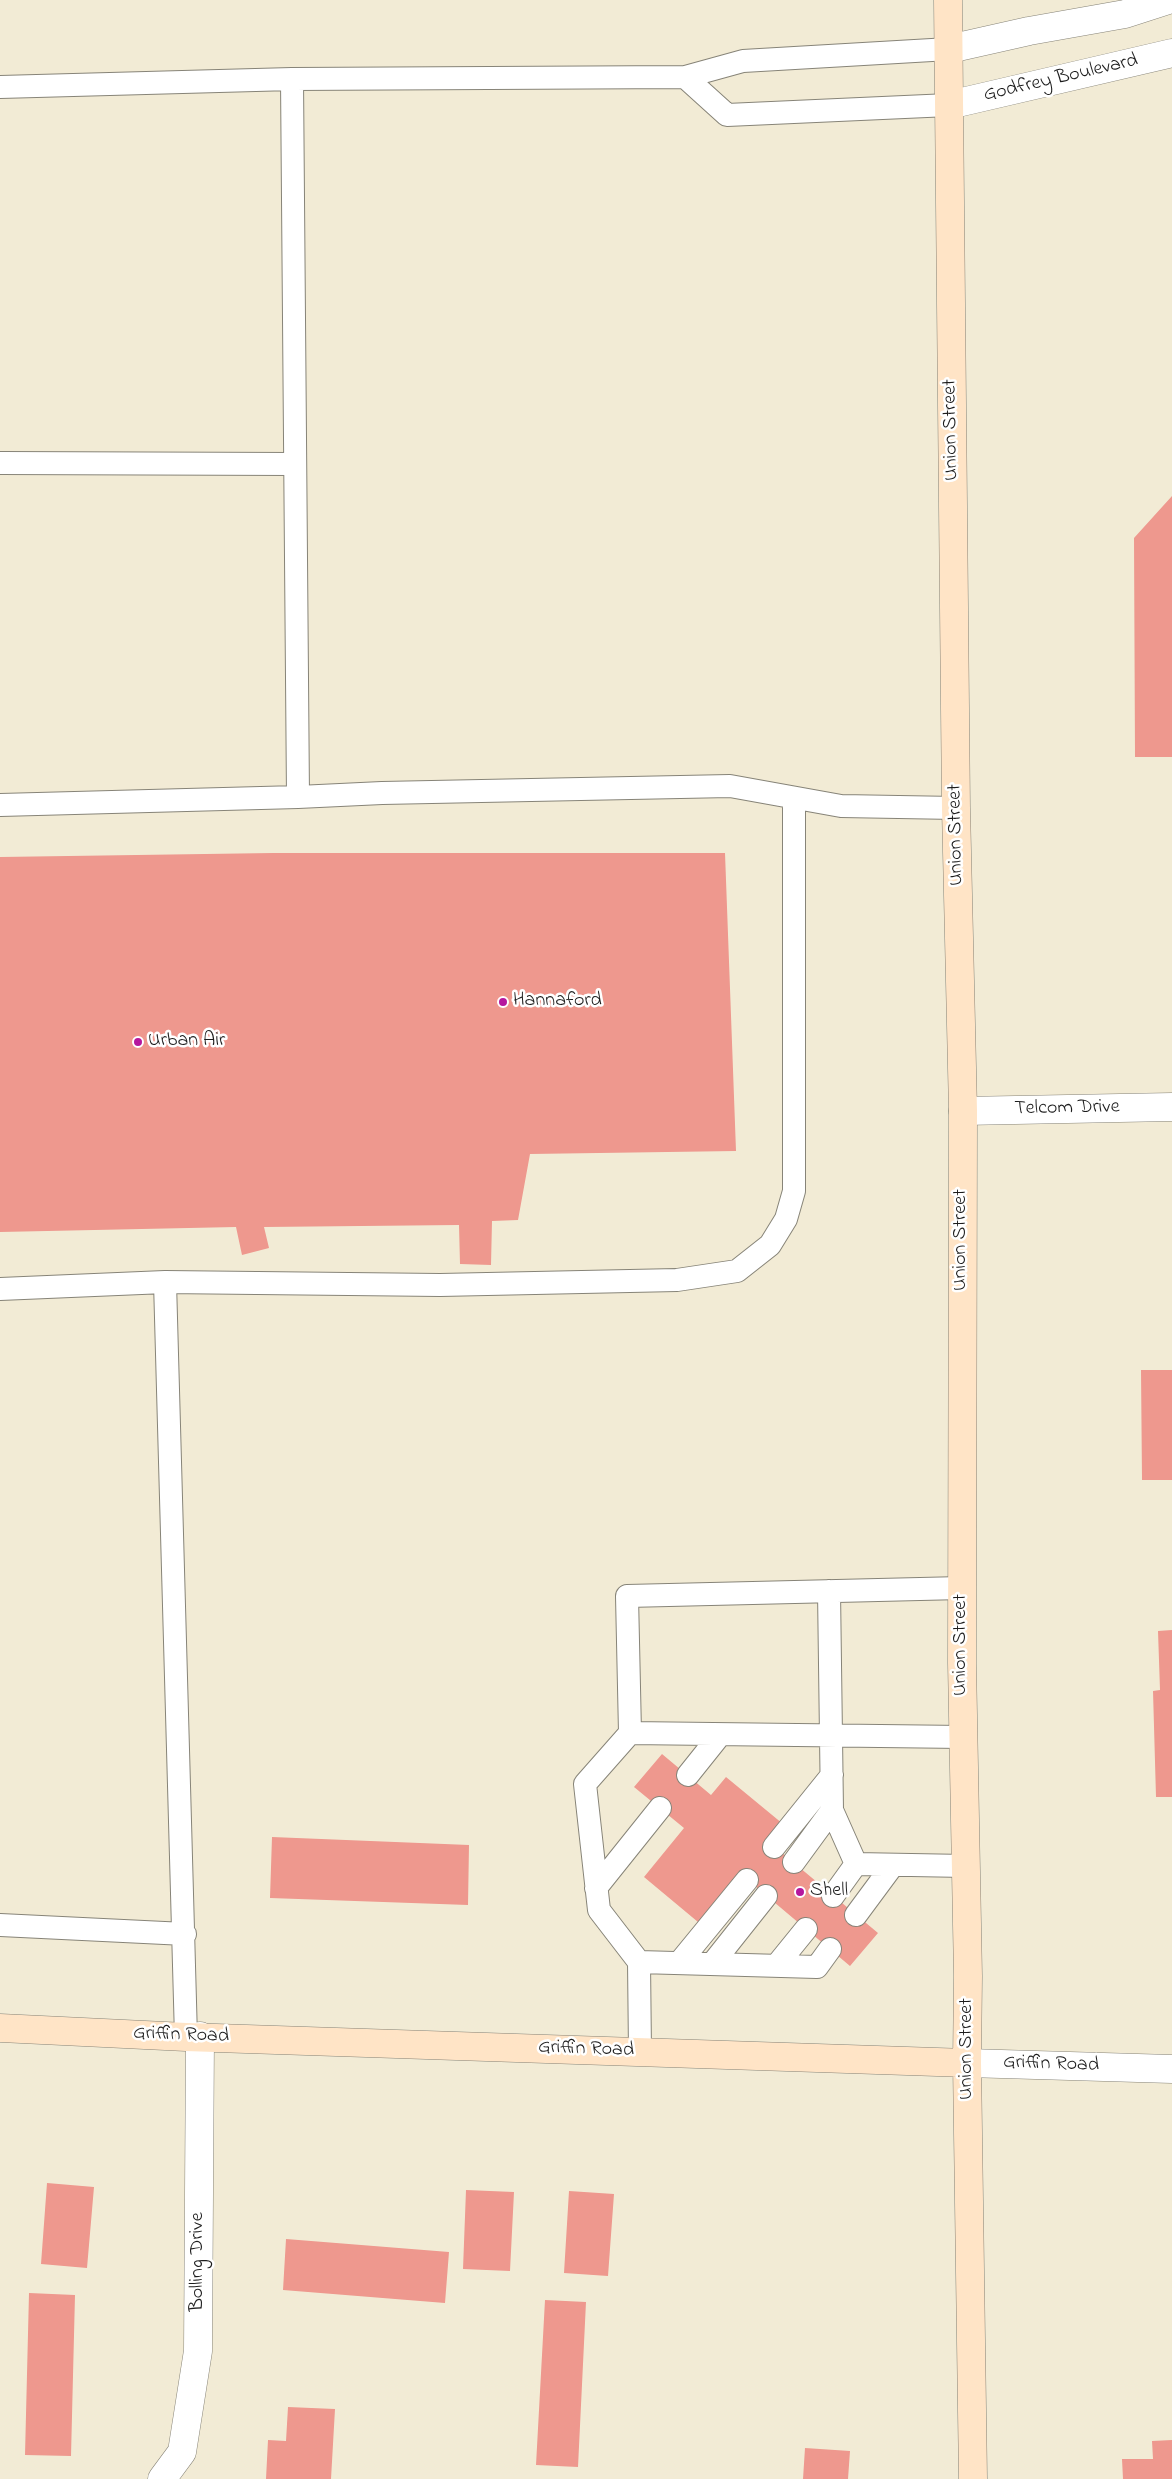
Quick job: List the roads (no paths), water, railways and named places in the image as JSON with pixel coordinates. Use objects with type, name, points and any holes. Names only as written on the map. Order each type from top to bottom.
[{"type":"main road","name":"Union Street","points":[[948,0],[956,808],[963,1111],[962,1588],[973,2479]]},
{"type":"main road","name":"Griffin Road","points":[[0,2028],[967,2063]]},
{"type":"street","points":[[949,49],[1029,31],[1125,14],[1168,0]]},
{"type":"street","name":"Godfrey Boulevard","points":[[949,105],[1172,53]]},
{"type":"street","name":"Telcom Drive","points":[[963,1111],[1172,1106]]},
{"type":"street","name":"Bolling Drive","points":[[162,2479],[182,2452],[198,2351],[193,2036]]},
{"type":"street","name":"Griffin Road","points":[[967,2063],[1172,2069]]},
{"type":"lane","points":[[0,87],[292,79],[685,77],[743,61],[949,49]]},
{"type":"lane","points":[[685,77],[727,115],[949,105]]},
{"type":"lane","points":[[292,79],[298,798]]},
{"type":"lane","points":[[0,463],[294,464]]},
{"type":"lane","points":[[0,805],[298,798],[382,793],[730,786],[841,806],[956,808]]},
{"type":"lane","points":[[0,1289],[165,1282],[440,1285],[677,1280],[737,1271],[770,1245],[786,1219],[794,1191],[794,798]]},
{"type":"lane","points":[[165,1282],[185,1934],[193,2036]]},
{"type":"lane","points":[[640,2052],[639,1962],[599,1910],[585,1784],[630,1733],[627,1596],[962,1588]]},
{"type":"lane","points":[[829,1591],[832,1810],[856,1864]]},
{"type":"lane","points":[[630,1733],[964,1737]]},
{"type":"lane","points":[[688,1775],[720,1735]]},
{"type":"lane","points":[[774,1847],[832,1774]]},
{"type":"lane","points":[[596,1888],[660,1808]]},
{"type":"lane","points":[[794,1862],[832,1810]]},
{"type":"lane","points":[[856,1864],[966,1866]]},
{"type":"lane","points":[[833,1896],[856,1864]]},
{"type":"lane","points":[[856,1915],[892,1865]]},
{"type":"lane","points":[[679,1963],[747,1880]]},
{"type":"lane","points":[[712,1964],[766,1896]]},
{"type":"lane","points":[[0,1925],[185,1934]]},
{"type":"lane","points":[[776,1966],[806,1930]]},
{"type":"lane","points":[[639,1962],[817,1967],[830,1949]]},
{"type":"place","name":"Hannaford","points":[[503,1002]]},
{"type":"place","name":"Urban Air","points":[[138,1042]]},
{"type":"place","name":"Shell","points":[[800,1892]]}]
